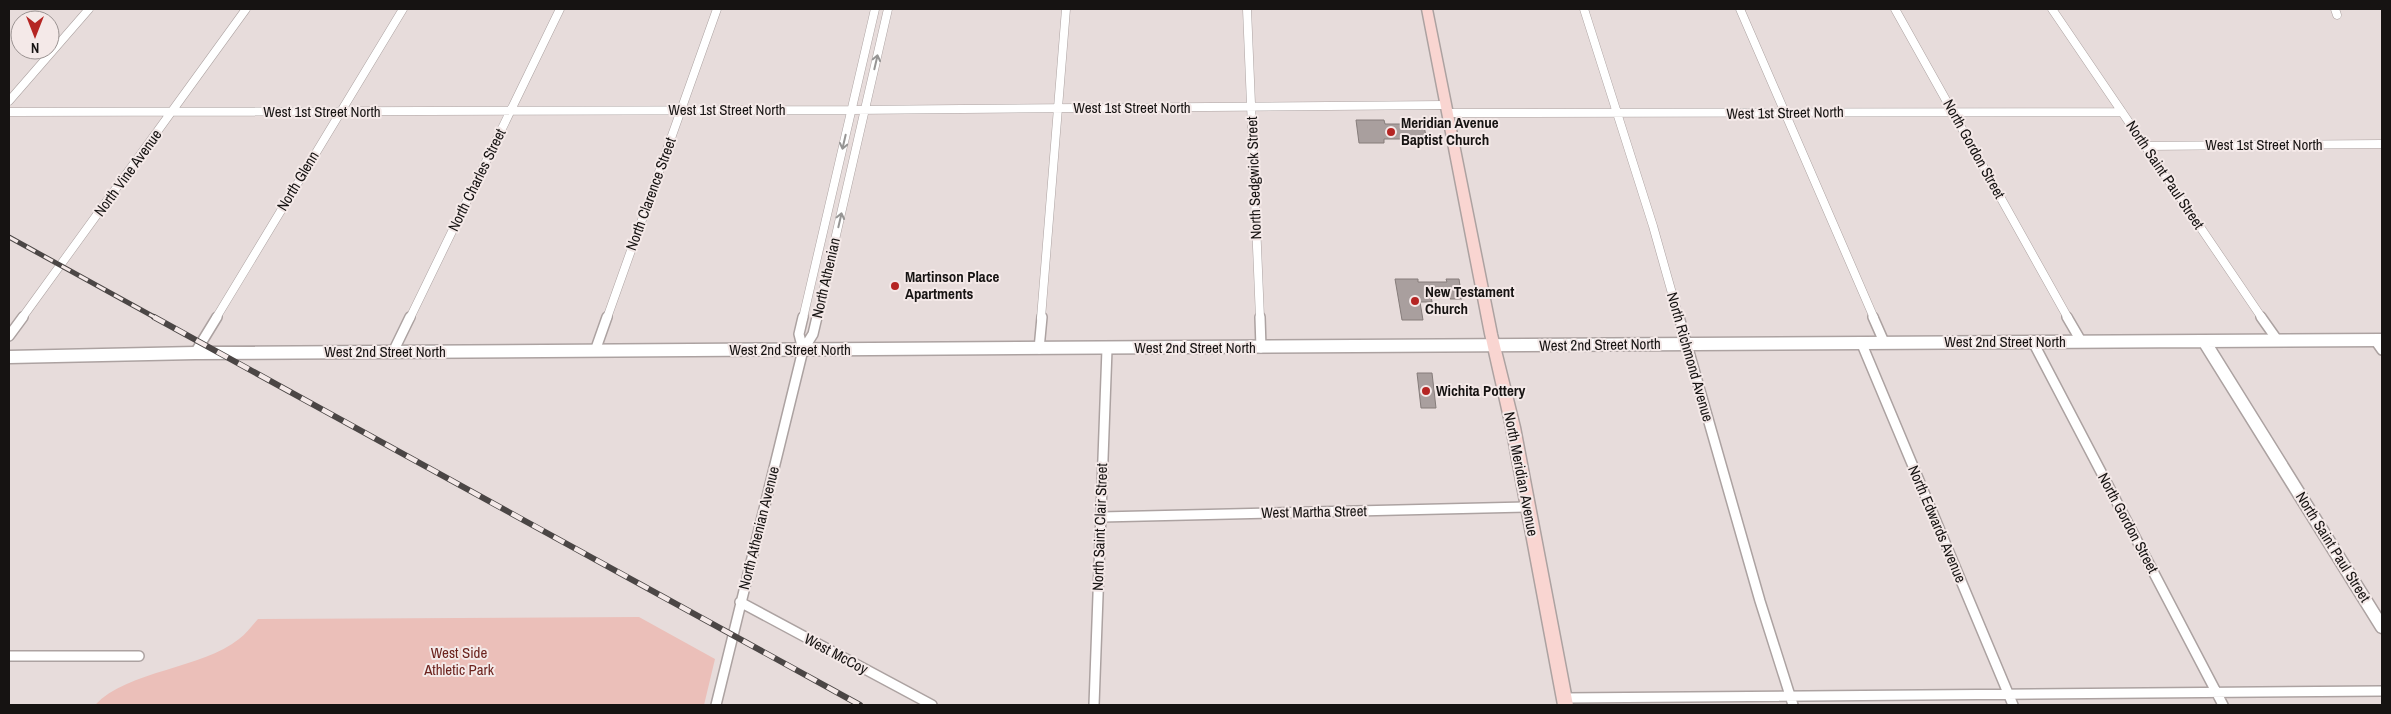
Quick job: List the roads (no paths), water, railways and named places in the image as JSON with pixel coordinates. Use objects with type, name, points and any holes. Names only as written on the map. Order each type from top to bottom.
[{"type":"main road","name":"North Meridian Avenue","points":[[1426,9],[1494,346],[1513,427],[1565,702]]},
{"type":"street","points":[[9,101],[88,9]]},
{"type":"street","name":"North Vine Avenue","points":[[9,336],[246,9]]},
{"type":"street","name":"North Glenn","points":[[195,353],[403,9]]},
{"type":"street","name":"North Charles Street","points":[[393,352],[560,9]]},
{"type":"street","name":"North Clarence Street","points":[[595,351],[717,9]]},
{"type":"street","name":"North Athenian","points":[[803,350],[799,334],[875,9]]},
{"type":"street","name":"North Athenian","points":[[803,350],[813,334],[888,9]]},
{"type":"street","points":[[1039,349],[1066,9]]},
{"type":"street","name":"North Sedgwick Street","points":[[1247,9],[1261,348]]},
{"type":"street","name":"North Richmond Avenue","points":[[1584,9],[1653,226],[1791,700]]},
{"type":"street","points":[[1740,9],[1884,342]]},
{"type":"street","name":"North Gordon Street","points":[[1895,9],[2081,341]]},
{"type":"street","name":"North Saint Paul Street","points":[[2052,9],[2278,341]]},
{"type":"street","name":"West 1st Street North","points":[[9,112],[1251,107],[1617,113],[2122,112]]},
{"type":"street","name":"West 1st Street North","points":[[2145,146],[2382,144]]},
{"type":"street","points":[[2378,340],[2382,350]]},
{"type":"street","name":"West 2nd Street North","points":[[9,356],[195,353],[2378,340]]},
{"type":"street","name":"North Saint Paul Street","points":[[2204,341],[2382,627]]},
{"type":"street","name":"North Edwards Avenue","points":[[1861,342],[2013,705]]},
{"type":"street","name":"North Gordon Street","points":[[2033,342],[2223,705]]},
{"type":"street","name":"North Saint Clair Street","points":[[1094,705],[1107,349]]},
{"type":"street","name":"North Athenian Avenue","points":[[716,705],[803,350]]},
{"type":"street","name":"West Martha Street","points":[[1101,517],[1527,507]]},
{"type":"street","name":"West McCoy","points":[[740,602],[932,705]]},
{"type":"street","points":[[9,656],[139,656]]},
{"type":"street","points":[[1565,702],[1791,700],[2008,694],[2382,691]]},
{"type":"railway","points":[[9,237],[156,318]]},
{"type":"railway","points":[[154,317],[860,705]]},
{"type":"place","name":"Meridian Avenue Baptist Church","points":[[1391,132]]},
{"type":"place","name":"Martinson Place Apartments","points":[[895,286]]},
{"type":"place","name":"New Testament Church","points":[[1415,301]]},
{"type":"place","name":"Wichita Pottery","points":[[1426,391]]},
{"type":"park label","name":"West Side Athletic Park","points":[[459,662]]}]
